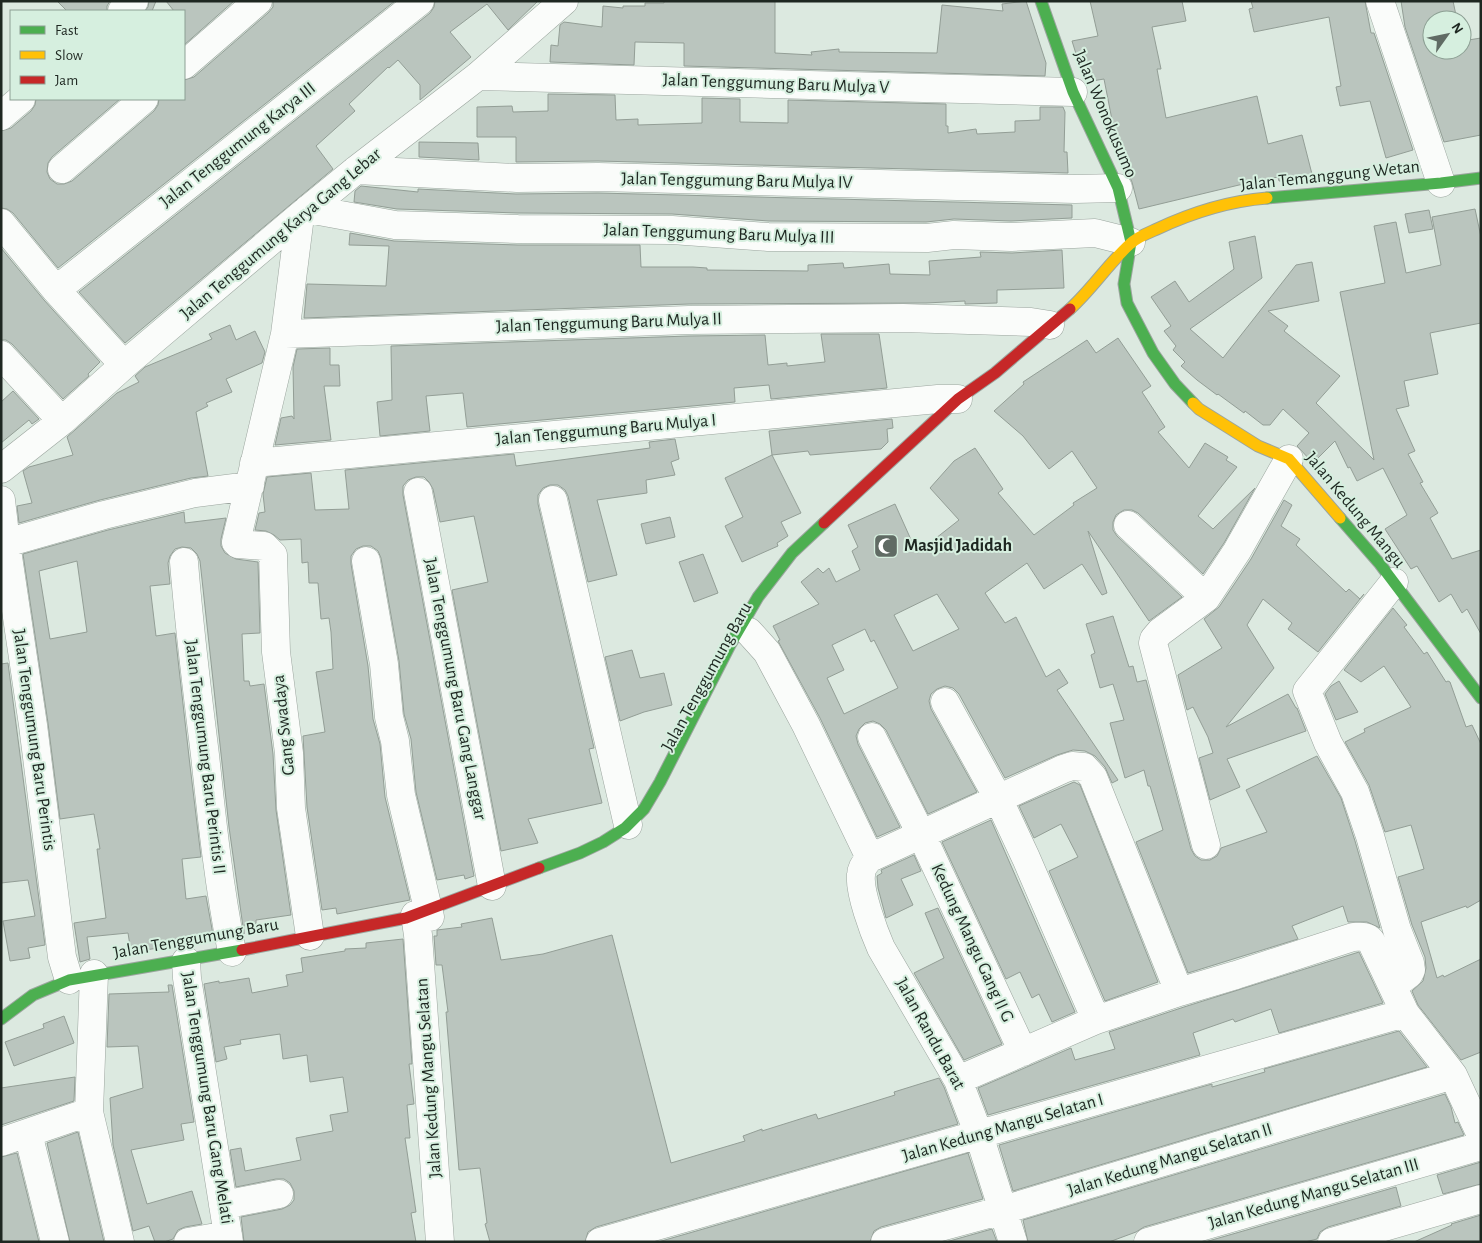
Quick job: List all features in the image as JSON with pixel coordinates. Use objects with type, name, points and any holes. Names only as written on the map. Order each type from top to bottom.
[{"type":"street","points":[[123,10],[134,1]]},
{"type":"street","points":[[185,63],[258,1]]},
{"type":"street","name":"Jalan Tenggumung Karya III","points":[[56,290],[420,1]]},
{"type":"street","name":"Jalan Tenggumung Karya Gang Lebar","points":[[1,469],[62,422],[124,365],[304,213],[356,170],[478,76],[564,1]]},
{"type":"street","name":"Jalan Wonokusumo","points":[[1041,1],[1073,92],[1118,188],[1131,242]]},
{"type":"street","points":[[1380,1],[1441,182]]},
{"type":"street","name":"Jalan Tenggumung Baru Mulya V","points":[[478,76],[1073,92]]},
{"type":"street","points":[[1,116],[20,100]]},
{"type":"street","points":[[62,169],[143,100]]},
{"type":"street","name":"Jalan Tenggumung Baru Mulya IV","points":[[356,170],[517,178],[598,177],[1075,189],[1118,188]]},
{"type":"street","name":"Jalan Temanggung Wetan","points":[[1131,242],[1178,219],[1242,200],[1481,178]]},
{"type":"street","points":[[252,474],[286,334],[304,213]]},
{"type":"street","name":"Jalan Tenggumung Baru Mulya III","points":[[304,213],[414,226],[672,230],[803,238],[927,238],[954,235],[1011,237],[1095,233],[1131,242]]},
{"type":"street","points":[[1,223],[56,290],[124,365]]},
{"type":"street","name":"Jalan Tenggumung Baru","points":[[1,1019],[33,995],[81,977],[186,969],[232,952],[310,936],[418,920],[487,894],[600,844],[628,825],[644,810],[653,795],[740,624],[779,568],[799,546],[1083,296],[1131,242]]},
{"type":"street","name":"Jalan Kedung Mangu","points":[[1131,242],[1124,284],[1127,303],[1153,353],[1175,384],[1199,409],[1258,446],[1289,459],[1394,582],[1481,698]]},
{"type":"street","name":"Jalan Tenggumung Baru Mulya II","points":[[286,334],[689,320],[903,318],[1031,322],[1050,325]]},
{"type":"street","points":[[1,355],[62,422]]},
{"type":"street","name":"Jalan Tenggumung Baru Mulya I","points":[[6,543],[104,515],[195,493],[252,474],[938,399],[963,402]]},
{"type":"street","points":[[1206,846],[1153,643],[1160,632],[1206,598],[1237,551],[1289,459]]},
{"type":"street","name":"Gang Swadaya","points":[[252,474],[236,542],[238,544],[264,546],[274,554],[276,652],[289,753],[291,808],[310,936]]},
{"type":"street","name":"Jalan Tenggumung Baru Gang Langgar","points":[[418,492],[487,894]]},
{"type":"street","name":"Jalan Tenggumung Baru Perintis","points":[[1,500],[33,725],[62,957],[81,977],[89,1112],[120,1242]]},
{"type":"street","points":[[554,500],[628,825]]},
{"type":"street","points":[[1128,525],[1206,598]]},
{"type":"street","name":"Jalan Kedung Mangu Selatan","points":[[366,561],[384,664],[389,717],[395,741],[418,920],[440,1242]]},
{"type":"street","name":"Jalan Tenggumung Baru Perintis II","points":[[184,562],[196,692],[224,911],[232,952]]},
{"type":"street","name":"Jalan Tenggumung Baru","points":[[593,860],[631,834],[657,804],[749,632],[772,595],[795,568]]},
{"type":"street","points":[[1393,986],[1410,974],[1410,963],[1397,930],[1370,836],[1354,792],[1328,743],[1307,691],[1394,582]]},
{"type":"street","points":[[749,632],[767,652],[806,725],[870,858],[998,798],[1072,766],[1084,767],[1090,772],[1179,992]]},
{"type":"street","points":[[945,702],[998,798],[1096,1020]]},
{"type":"street","name":"Kedung Mangu Gang II G","points":[[872,737],[921,834],[1023,1052]]},
{"type":"street","name":"Jalan Randu Barat","points":[[870,858],[863,867],[861,875],[862,887],[873,931],[958,1080],[1013,1242]]},
{"type":"street","name":"Jalan Tenggumung Baru","points":[[418,920],[487,894]]},
{"type":"street","points":[[958,1080],[1096,1020],[1353,937],[1366,937],[1370,940],[1405,1013],[1453,1075],[1481,1135]]},
{"type":"street","name":"Jalan Tenggumung Baru Gang Melati","points":[[186,969],[229,1238]]},
{"type":"street","name":"Jalan Kedung Mangu Selatan I","points":[[600,1242],[1405,1013]]},
{"type":"street","name":"Jalan Kedung Mangu Selatan II","points":[[885,1242],[1003,1210],[1453,1075]]},
{"type":"street","points":[[1,1142],[89,1112]]},
{"type":"street","points":[[28,1133],[55,1242]]},
{"type":"street","name":"Jalan Kedung Mangu Selatan III","points":[[1148,1242],[1481,1146]]},
{"type":"street","points":[[223,1205],[279,1194]]},
{"type":"street","points":[[1332,1242],[1481,1199]]},
{"type":"street","points":[[188,1242],[229,1238]]},
{"type":"building","points":[[57,1],[110,1],[107,10],[66,10]]},
{"type":"building","points":[[149,1],[156,1],[152,10],[146,10]]},
{"type":"building","points":[[166,1],[234,1],[185,44],[185,10],[173,10]]},
{"type":"building","points":[[273,1],[395,1],[58,268],[13,213],[1,208],[1,131],[11,128],[31,111],[36,100],[119,100],[52,157],[48,163],[47,172],[50,179],[57,184],[72,181],[154,111],[159,100],[185,100],[185,80],[194,77],[273,7]]},
{"type":"building","points":[[435,1],[538,1],[508,30],[487,4],[450,32],[471,57],[420,100],[420,85],[398,60],[388,67],[349,104],[355,111],[316,146],[333,169],[125,343],[79,292],[430,13]]},
{"type":"building","points":[[664,1],[775,1],[775,53],[812,55],[811,52],[839,49],[839,52],[937,53],[942,5],[1003,11],[1002,4],[1026,1],[1046,63],[1045,76],[684,66],[684,43],[635,42],[634,65],[550,62],[551,45],[558,46],[560,25],[564,22],[602,27],[603,6],[623,8],[623,6],[645,6],[645,3],[664,3]]},
{"type":"building","points":[[1090,1],[1182,1],[1186,21],[1152,27],[1161,69],[1157,69],[1166,118],[1257,96],[1268,144],[1302,135],[1313,178],[1279,181],[1278,177],[1139,209],[1132,182],[1109,131],[1114,130],[1104,79],[1086,82],[1072,41],[1098,36]]},
{"type":"building","points":[[1251,1],[1365,1],[1371,33],[1374,33],[1413,150],[1386,158],[1370,101],[1340,106],[1336,87],[1341,86],[1329,17],[1254,32],[1249,9],[1253,8]]},
{"type":"building","points":[[1401,1],[1453,1],[1455,10],[1422,10],[1422,60],[1472,60],[1472,39],[1481,38],[1481,135],[1444,142],[1405,27]]},
{"type":"building","points":[[548,94],[615,95],[616,120],[638,119],[638,125],[702,123],[702,98],[740,99],[740,122],[788,123],[788,100],[946,104],[946,126],[948,126],[948,133],[976,129],[977,134],[1015,132],[1015,121],[1040,120],[1040,107],[1063,107],[1065,112],[1064,152],[1067,152],[1068,173],[598,161],[516,162],[516,137],[477,137],[477,107],[512,106],[513,112],[548,111]]},
{"type":"building","points":[[419,142],[478,143],[479,160],[419,157]]},
{"type":"building","points":[[361,186],[418,192],[418,189],[516,194],[598,193],[1072,205],[1072,218],[1011,221],[954,219],[926,222],[769,221],[672,214],[518,213],[397,209],[354,202],[355,191]]},
{"type":"building","points":[[1475,209],[1481,237],[1481,323],[1430,333],[1438,374],[1404,381],[1409,406],[1396,409],[1415,451],[1408,454],[1423,482],[1420,483],[1438,513],[1430,518],[1452,559],[1481,550],[1481,634],[1467,609],[1462,613],[1451,594],[1439,602],[1417,566],[1411,569],[1385,529],[1407,515],[1383,468],[1357,481],[1350,467],[1348,468],[1335,441],[1313,463],[1297,446],[1309,433],[1283,409],[1270,425],[1263,425],[1245,411],[1244,413],[1217,395],[1181,366],[1185,362],[1173,350],[1176,346],[1164,331],[1171,326],[1151,297],[1175,281],[1189,302],[1234,269],[1229,242],[1255,236],[1262,278],[1190,329],[1223,358],[1296,265],[1312,262],[1319,301],[1268,311],[1288,326],[1284,331],[1340,376],[1316,403],[1374,460],[1340,292],[1385,283],[1374,226],[1396,222],[1406,273],[1441,265],[1432,217]]},
{"type":"building","points":[[1429,210],[1433,229],[1409,233],[1405,214]]},
{"type":"building","points":[[350,233],[394,241],[518,245],[640,245],[641,267],[693,267],[707,268],[707,270],[808,271],[808,265],[843,263],[844,268],[889,264],[890,274],[930,275],[929,261],[981,257],[980,252],[1012,253],[1062,250],[1064,288],[997,290],[997,303],[965,304],[965,301],[926,303],[689,304],[304,318],[307,284],[386,286],[389,246],[349,245]]},
{"type":"building","points":[[1,248],[44,300],[100,362],[88,374],[89,376],[63,399],[12,344],[6,340],[1,340]]},
{"type":"building","points":[[230,325],[236,340],[255,331],[265,352],[262,363],[226,379],[232,392],[206,403],[208,406],[196,412],[208,476],[191,478],[100,500],[19,523],[17,506],[32,503],[23,471],[29,467],[73,455],[67,437],[117,393],[139,382],[135,376],[145,367],[212,339],[209,334]]},
{"type":"building","points":[[821,334],[879,334],[887,388],[771,399],[769,385],[734,388],[735,402],[467,427],[463,393],[426,396],[430,431],[380,436],[377,402],[392,400],[391,346],[765,335],[768,365],[787,363],[787,366],[825,362]]},
{"type":"building","points":[[1118,338],[1151,386],[1142,392],[1165,427],[1158,432],[1189,468],[1205,443],[1228,457],[1226,460],[1237,467],[1198,516],[1213,529],[1255,488],[1224,543],[1203,574],[1138,513],[1132,510],[1124,510],[1116,515],[1113,522],[1113,530],[1117,536],[1182,597],[1149,621],[1088,531],[1107,593],[1102,595],[1082,564],[1044,589],[1027,563],[985,593],[1005,623],[1016,617],[1046,677],[1059,669],[1068,683],[1057,690],[1118,780],[1112,783],[1105,767],[1095,756],[1085,751],[1073,750],[1005,778],[959,694],[953,688],[945,686],[931,694],[929,701],[931,709],[977,792],[928,814],[886,730],[880,724],[873,721],[865,723],[859,729],[856,736],[858,744],[900,827],[877,837],[820,718],[778,641],[780,640],[773,626],[819,604],[801,582],[818,568],[823,573],[829,568],[836,582],[860,570],[852,551],[858,547],[848,525],[895,504],[917,553],[959,520],[930,488],[954,461],[975,448],[1003,489],[998,493],[1034,535],[1074,505],[1073,503],[1097,488],[1072,451],[1049,469],[1023,436],[994,411],[1024,384],[1023,382],[1087,340],[1096,353]],"holes":[[[937,594],[959,629],[913,651],[894,615]],[[865,629],[871,642],[874,640],[898,688],[844,714],[827,678],[844,670],[832,645]]]},
{"type":"building","points":[[330,348],[330,365],[339,365],[340,386],[324,386],[331,440],[275,445],[281,418],[292,416],[294,419],[293,367],[297,349]]},
{"type":"building","points":[[13,391],[39,419],[32,424],[29,420],[1,443],[1,402]]},
{"type":"building","points":[[892,419],[893,428],[887,429],[888,442],[881,449],[810,455],[808,451],[772,455],[769,431]]},
{"type":"building","points":[[675,439],[679,459],[671,462],[675,475],[646,480],[647,493],[597,500],[617,575],[588,582],[565,490],[558,485],[550,485],[543,488],[538,495],[538,504],[594,748],[589,749],[602,803],[528,819],[538,843],[501,851],[452,590],[488,582],[474,516],[440,522],[433,489],[424,477],[408,480],[403,486],[403,495],[474,876],[465,879],[464,875],[437,880],[416,792],[411,739],[404,714],[399,661],[381,558],[378,551],[371,546],[363,546],[356,549],[351,556],[351,564],[368,666],[373,719],[380,744],[385,797],[410,900],[337,914],[336,908],[322,910],[307,807],[303,736],[325,732],[316,672],[333,669],[331,632],[329,618],[321,619],[318,583],[309,583],[308,562],[302,563],[301,539],[280,540],[266,531],[255,530],[259,513],[265,512],[263,494],[267,477],[311,473],[315,510],[349,509],[345,470],[514,454],[516,466],[650,448],[649,442]]},
{"type":"building","points":[[772,455],[801,513],[781,522],[788,536],[777,543],[778,546],[742,562],[725,526],[743,517],[725,478]]},
{"type":"building","points":[[1284,500],[1292,505],[1281,526],[1300,539],[1296,545],[1346,592],[1349,589],[1360,599],[1364,594],[1318,652],[1288,629],[1292,623],[1263,599],[1247,625],[1274,668],[1226,727],[1288,694],[1297,708],[1306,731],[1227,759],[1240,787],[1210,800],[1199,758],[1213,753],[1208,737],[1193,707],[1187,710],[1178,675],[1222,648],[1204,619],[1219,607],[1251,559]]},
{"type":"building","points":[[184,512],[185,523],[226,518],[221,539],[221,546],[225,553],[236,559],[258,562],[260,633],[242,634],[244,681],[249,681],[250,686],[264,684],[273,754],[276,810],[291,915],[256,920],[256,924],[244,925],[244,934],[229,827],[200,561],[197,554],[191,548],[182,547],[175,549],[170,556],[168,563],[170,584],[150,586],[156,636],[175,633],[201,857],[182,859],[186,899],[206,896],[214,940],[131,952],[128,933],[87,937],[90,959],[80,962],[74,923],[106,918],[97,849],[100,849],[94,814],[60,819],[23,554],[108,530]],"holes":[[[77,561],[87,632],[50,639],[39,571]]]},
{"type":"building","points":[[670,517],[675,537],[646,544],[641,524]]},
{"type":"building","points":[[703,554],[718,593],[694,602],[679,562]]},
{"type":"building","points":[[1393,608],[1407,625],[1404,627],[1424,654],[1427,652],[1446,682],[1450,682],[1466,727],[1472,725],[1481,744],[1481,900],[1467,908],[1466,906],[1421,922],[1437,978],[1443,975],[1444,977],[1481,959],[1481,1052],[1461,1060],[1418,1005],[1412,991],[1423,981],[1426,968],[1425,957],[1412,925],[1398,877],[1424,869],[1411,825],[1385,832],[1369,785],[1345,742],[1365,732],[1364,729],[1411,707],[1384,666],[1361,682],[1344,670]]},
{"type":"building","points":[[1113,616],[1129,667],[1133,666],[1137,682],[1146,680],[1191,849],[1195,856],[1201,860],[1210,860],[1217,856],[1221,848],[1267,832],[1246,790],[1317,756],[1341,798],[1380,928],[1367,922],[1348,922],[1343,906],[1292,926],[1298,939],[1188,973],[1136,842],[1163,830],[1150,786],[1148,786],[1144,770],[1125,778],[1110,723],[1124,720],[1113,684],[1100,688],[1091,655],[1095,653],[1086,624]]},
{"type":"building","points":[[632,650],[640,678],[664,673],[672,705],[644,712],[620,721],[605,657]]},
{"type":"building","points":[[8,663],[45,945],[28,948],[30,958],[10,961],[3,921],[35,916],[28,880],[1,883],[1,664]]},
{"type":"building","points":[[1339,681],[1358,712],[1336,720],[1325,694],[1331,686]]},
{"type":"building","points":[[1074,782],[1080,785],[1158,982],[1105,1001],[1049,871],[1078,857],[1061,824],[1034,838],[1019,806]]},
{"type":"building","points":[[991,820],[1075,1012],[1052,1022],[1039,994],[1032,998],[1020,972],[1006,979],[942,842]]},
{"type":"building","points":[[914,855],[921,871],[901,879],[913,905],[886,918],[878,888],[877,876],[882,873],[881,870]]},
{"type":"building","points":[[938,908],[1002,1044],[964,1060],[914,973],[944,958],[925,913]]},
{"type":"building","points":[[492,918],[501,960],[543,954],[612,935],[671,1163],[745,1141],[743,1136],[762,1129],[762,1131],[816,1114],[818,1119],[895,1095],[894,1092],[939,1078],[958,1124],[596,1227],[588,1232],[585,1242],[490,1242],[485,1224],[487,1223],[480,1168],[459,1170],[446,1012],[448,1012],[442,965],[436,965],[434,936],[437,936],[437,930],[462,927],[461,924]]},
{"type":"building","points":[[403,939],[412,1064],[409,1064],[414,1104],[407,1105],[410,1138],[405,1138],[416,1212],[411,1213],[416,1242],[244,1242],[241,1217],[282,1209],[290,1205],[294,1200],[294,1191],[290,1183],[284,1179],[236,1187],[230,1150],[241,1148],[245,1171],[301,1160],[296,1138],[333,1131],[330,1115],[348,1112],[343,1077],[310,1082],[307,1055],[283,1059],[280,1034],[240,1040],[241,1044],[224,1047],[227,1059],[216,1062],[204,984],[249,978],[252,993],[288,986],[286,975],[303,972],[301,958],[345,951],[345,949],[366,948],[366,943]]},
{"type":"building","points":[[1359,952],[1383,1003],[1279,1033],[1271,1009],[1235,1022],[1233,1019],[1193,1033],[1200,1055],[988,1115],[978,1088],[1071,1048],[1075,1060],[1115,1049],[1109,1032]]},
{"type":"building","points":[[168,985],[172,985],[194,1122],[181,1124],[184,1140],[131,1150],[147,1204],[192,1191],[202,1224],[178,1230],[173,1239],[155,1242],[149,1226],[133,1231],[113,1145],[110,1098],[143,1088],[138,1046],[107,1047],[109,994],[169,992]]},
{"type":"building","points":[[64,1016],[74,1043],[14,1066],[5,1042],[44,1028],[43,1024]]},
{"type":"building","points":[[1399,1031],[1427,1067],[1013,1191],[999,1145],[1212,1084],[1212,1087],[1265,1072],[1264,1069]]},
{"type":"building","points":[[75,1077],[74,1101],[1,1125],[1,1088]]},
{"type":"building","points":[[1445,1094],[1455,1123],[1458,1122],[1464,1135],[1144,1227],[1109,1242],[1028,1242],[1023,1220]]},
{"type":"building","points":[[78,1132],[104,1242],[70,1242],[47,1143]]},
{"type":"building","points":[[17,1153],[39,1242],[1,1242],[1,1157]]},
{"type":"building","points":[[968,1153],[983,1199],[881,1227],[874,1231],[870,1242],[658,1242]]},
{"type":"building","points":[[1481,1162],[1481,1184],[1443,1194],[1437,1175]]},
{"type":"building","points":[[1396,1187],[1401,1206],[1328,1227],[1320,1232],[1317,1239],[1305,1242],[1205,1242]]},
{"type":"building","points":[[1481,1215],[1481,1242],[1414,1242],[1451,1224]]},
{"type":"building","points":[[992,1229],[997,1242],[946,1242]]},
{"type":"traffic: fast","points":[[1041,1],[1073,92],[1118,188],[1131,242],[1124,284],[1127,303],[1153,353],[1175,384],[1193,403]]},
{"type":"traffic: fast","points":[[1267,198],[1481,178]]},
{"type":"traffic: fast","points":[[1340,518],[1380,564],[1481,698]]},
{"type":"traffic: fast","points":[[539,868],[580,853],[603,842],[625,828],[644,809],[660,782],[730,645],[758,597],[792,553],[824,523]]},
{"type":"traffic: fast","points":[[1,1019],[33,995],[69,980],[242,950]]},
{"type":"traffic: slow","points":[[1070,309],[1122,252],[1139,237],[1170,223],[1210,209],[1267,198]]},
{"type":"traffic: slow","points":[[1193,403],[1199,409],[1258,446],[1289,459],[1340,518]]},
{"type":"traffic: jam","points":[[824,523],[958,399],[995,373],[1070,309]]},
{"type":"traffic: jam","points":[[242,950],[406,918],[539,868]]},
{"type":"place","name":"Masjid Jadidah","points":[[886,546]]}]
